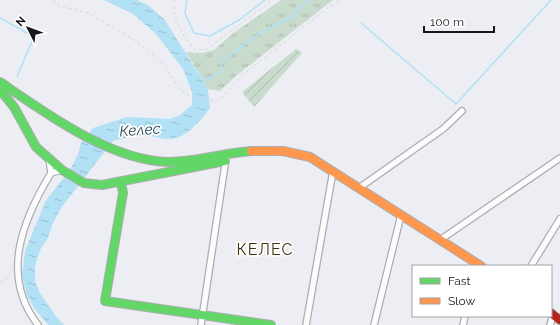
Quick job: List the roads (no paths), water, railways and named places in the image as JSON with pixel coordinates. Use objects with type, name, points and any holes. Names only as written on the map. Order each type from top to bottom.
[{"type":"street","points":[[0,82],[21,97],[78,132],[120,153],[152,161],[226,158]]},
{"type":"street","points":[[0,90],[14,107],[36,146],[62,170],[84,183],[102,185],[178,171],[252,150],[282,150],[297,152],[310,157],[479,265]]},
{"type":"street","points":[[359,188],[443,129],[462,111]]},
{"type":"street","points":[[201,325],[226,158]]},
{"type":"street","points":[[440,240],[560,158]]},
{"type":"street","points":[[38,325],[30,316],[24,304],[14,266],[20,234],[28,212],[51,173],[49,159]]},
{"type":"street","points":[[178,161],[178,171]]},
{"type":"street","points":[[51,173],[62,170]]},
{"type":"street","points":[[306,325],[332,171]]},
{"type":"street","points":[[121,182],[123,193],[105,301],[271,325]]},
{"type":"street","points":[[374,325],[401,215]]},
{"type":"street","points":[[532,265],[560,219]]},
{"type":"street","points":[[550,325],[555,316]]},
{"type":"water","name":"Келес","points":[[104,0],[137,0],[148,5],[165,20],[208,89],[210,108],[194,127],[184,135],[172,139],[140,136],[113,141],[61,208],[52,225],[48,238],[41,248],[35,266],[35,281],[40,293],[64,325],[48,325],[34,308],[26,293],[22,275],[25,251],[46,200],[70,170],[78,154],[81,143],[93,128],[127,117],[170,119],[180,115],[192,105],[192,92],[183,69],[156,34],[133,14]]},
{"type":"waterway","points":[[187,0],[185,13],[194,33],[210,36],[239,20],[265,0]]},
{"type":"waterway","points":[[203,81],[221,72],[223,61],[256,36],[292,16],[308,0]]},
{"type":"waterway","points":[[361,23],[456,104],[551,0]]},
{"type":"waterway","points":[[0,18],[34,37],[17,76]]},
{"type":"district","name":"КЕЛЕС","points":[[265,249]]}]
